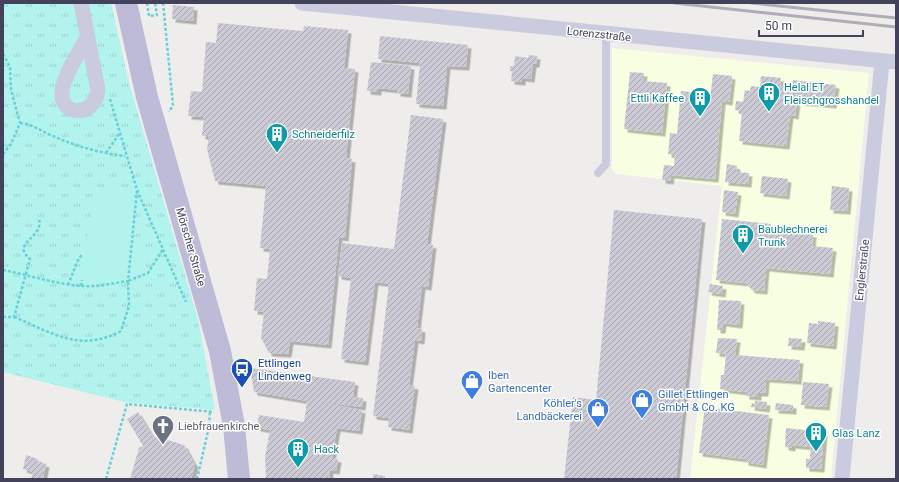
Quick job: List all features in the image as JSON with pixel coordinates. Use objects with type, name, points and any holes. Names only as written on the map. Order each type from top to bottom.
[{"type":"main road","name":"Mörscher Straße","points":[[127,11],[147,97],[220,351],[234,426],[239,479]]},
{"type":"street","points":[[81,3],[87,38]]},
{"type":"street","name":"Lorenzstraße","points":[[302,3],[889,62]]},
{"type":"street","name":"Englerstraße","points":[[842,479],[889,62]]},
{"type":"lane","points":[[598,173],[606,164],[606,34]]},
{"type":"path","points":[[147,3],[149,16],[157,15],[155,3]]},
{"type":"path","points":[[163,3],[173,105],[168,115]]},
{"type":"path","points":[[3,54],[10,67],[12,94],[20,123],[12,144],[3,154]]},
{"type":"path","points":[[110,97],[125,156],[137,190],[188,306]]},
{"type":"path","points":[[20,123],[26,123],[54,137],[87,149],[125,156]]},
{"type":"path","points":[[106,153],[119,134]]},
{"type":"path","points":[[3,317],[14,317],[66,339],[84,342],[106,339],[121,331],[129,306],[128,281],[137,190]]},
{"type":"path","points":[[14,317],[30,259],[24,252],[24,247],[26,242],[37,233],[40,223],[39,219]]},
{"type":"path","points":[[3,270],[26,274],[68,285],[104,285],[128,281],[148,273],[163,249]]},
{"type":"path","points":[[68,285],[79,258],[84,254]]},
{"type":"path","points":[[81,286],[82,280]]},
{"type":"path","points":[[106,479],[127,404],[218,412]]},
{"type":"path","points":[[197,479],[209,426],[210,411]]},
{"type":"shaded area","points":[[612,48],[869,73],[831,479],[690,479],[722,186],[616,174],[612,170]]},
{"type":"green space","points":[[3,3],[111,3],[129,83],[198,319],[215,410],[124,402],[3,372]]},
{"type":"green space","points":[[96,188],[134,194],[128,239],[141,246],[142,275],[96,282],[79,279]]},
{"type":"building","points":[[173,5],[194,7],[193,21],[172,19]]},
{"type":"building","name":"Schneiderfilz","points":[[218,23],[303,31],[304,26],[348,30],[344,68],[355,69],[346,158],[352,159],[345,238],[339,237],[328,345],[290,341],[288,354],[269,353],[261,338],[264,312],[254,311],[257,278],[267,279],[270,249],[260,248],[266,186],[215,181],[207,149],[209,136],[202,136],[204,117],[188,116],[191,91],[202,92],[206,42],[216,43]]},
{"type":"building","points":[[380,36],[468,45],[466,67],[447,66],[443,106],[416,104],[420,63],[378,59]]},
{"type":"building","points":[[529,55],[537,56],[536,64],[533,64],[531,79],[522,78],[522,82],[511,81],[512,71],[510,71],[510,66],[514,66],[515,56],[528,58]]},
{"type":"building","points":[[371,62],[411,66],[408,94],[397,93],[397,90],[378,88],[378,92],[367,91]]},
{"type":"building","points":[[630,72],[644,73],[643,81],[667,83],[662,133],[624,129]]},
{"type":"building","name":"Ettli Kaffee","points":[[713,74],[732,76],[729,102],[722,101],[715,179],[671,175],[670,181],[662,180],[664,165],[674,166],[675,155],[668,154],[670,133],[677,134],[681,91],[692,92],[691,97],[710,99]]},
{"type":"building","name":"Helal ET Fleischgrosshandel","points":[[761,76],[781,78],[780,86],[792,88],[793,80],[836,85],[833,105],[801,102],[802,93],[798,92],[795,116],[790,115],[786,146],[739,141],[742,111],[735,110],[736,101],[743,102],[745,90],[750,91],[751,86],[760,87]]},
{"type":"building","points":[[411,115],[443,119],[427,244],[433,245],[428,287],[422,286],[417,328],[422,329],[421,341],[415,340],[409,385],[415,386],[409,430],[388,427],[389,418],[373,416],[389,284],[375,282],[365,362],[341,359],[351,278],[338,276],[342,243],[394,249]]},
{"type":"building","points":[[727,164],[737,166],[736,172],[749,173],[748,184],[725,182]]},
{"type":"building","points":[[762,176],[788,179],[786,196],[760,193]]},
{"type":"building","points":[[832,186],[849,188],[847,211],[830,210]]},
{"type":"building","points":[[724,190],[738,192],[735,214],[722,212]]},
{"type":"building","points":[[614,210],[702,219],[676,479],[564,479],[573,397],[596,400]]},
{"type":"building","points":[[722,219],[771,224],[770,230],[813,234],[812,246],[833,248],[830,274],[766,268],[764,291],[752,290],[746,283],[716,280]]},
{"type":"building","points":[[710,284],[723,286],[722,294],[708,292]]},
{"type":"building","points":[[719,300],[741,301],[739,325],[723,323],[722,330],[717,330]]},
{"type":"building","points":[[818,321],[835,323],[833,346],[807,343],[809,323],[818,324]]},
{"type":"building","points":[[718,338],[737,339],[735,355],[800,360],[798,381],[766,379],[765,393],[758,393],[758,397],[746,396],[746,392],[720,389],[721,375],[724,375],[726,354],[716,353]]},
{"type":"building","points":[[789,338],[802,339],[801,347],[788,346]]},
{"type":"building","points":[[250,368],[355,382],[353,397],[363,398],[362,407],[317,402],[362,410],[359,431],[337,428],[332,458],[338,459],[336,471],[330,470],[329,479],[266,479],[265,457],[270,430],[257,428],[259,415],[304,422],[307,401],[254,392]]},
{"type":"building","points":[[803,382],[829,384],[826,407],[801,405]]},
{"type":"building","points":[[755,401],[767,402],[766,409],[751,407],[752,403],[755,404]]},
{"type":"building","points":[[776,403],[793,405],[793,411],[775,410]]},
{"type":"building","points":[[705,407],[769,415],[763,465],[745,462],[745,459],[699,453]]},
{"type":"building","name":"Liebfrauenkirche","points":[[138,412],[154,439],[158,437],[184,445],[195,465],[191,479],[130,479],[139,448],[143,446],[127,419]]},
{"type":"building","name":"Glas Lanz","points":[[786,428],[824,432],[821,469],[806,468],[806,459],[810,459],[811,447],[792,445],[792,448],[785,447]]},
{"type":"building","points":[[26,455],[38,459],[37,461],[46,464],[43,479],[31,479],[33,472],[23,469]]},
{"type":"building","points":[[373,474],[385,476],[385,479],[373,479]]},
{"type":"railway","points":[[674,3],[896,27]]},
{"type":"railway","points":[[751,3],[896,18]]},
{"type":"place","name":"Helal ET Fleischgrosshandel","points":[[769,112]]},
{"type":"place","name":"Ettli Kaffee","points":[[700,118]]},
{"type":"place","name":"Schneiderfilz","points":[[277,154]]},
{"type":"place","name":"Baublechnerei Trunk","points":[[743,254]]},
{"type":"place","name":"Ettlingen Lindenweg","points":[[242,388]]},
{"type":"place","name":"Iben Gartencenter","points":[[472,400]]},
{"type":"place","name":"Gillet Ettlingen GmbH & Co. KG","points":[[642,420]]},
{"type":"place","name":"Köhler's Landbäckerei","points":[[598,428]]},
{"type":"place","name":"Liebfrauenkirche","points":[[163,446]]},
{"type":"place","name":"Glas Lanz","points":[[816,452]]},
{"type":"place","name":"Hack","points":[[298,468]]}]
